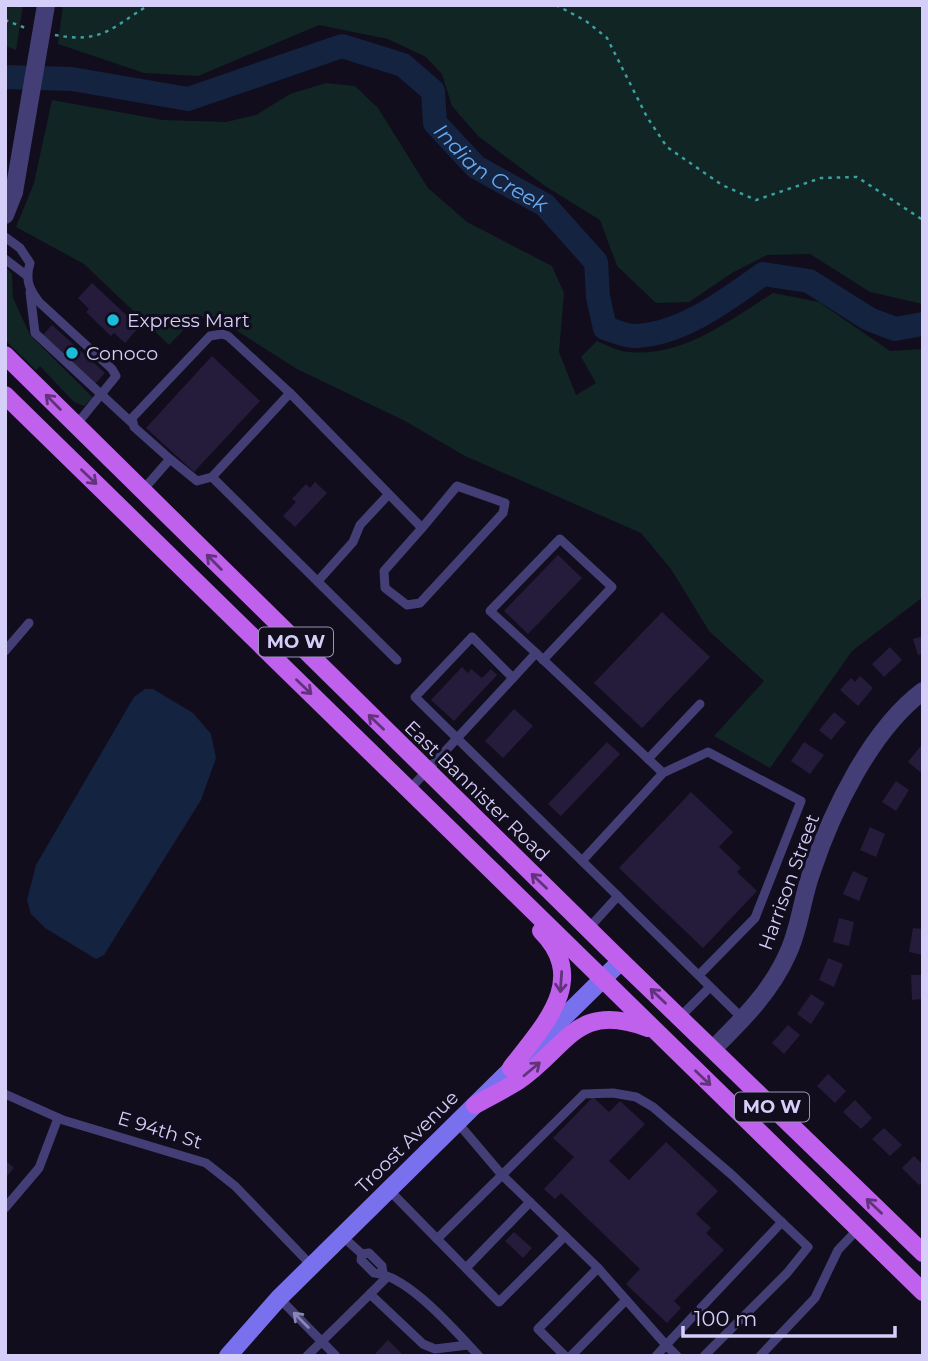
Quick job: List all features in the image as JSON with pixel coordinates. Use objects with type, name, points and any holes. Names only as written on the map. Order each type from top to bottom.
[{"type":"main road","name":"East Bannister Road","points":[[5,355],[587,929],[923,1254]]},
{"type":"main road","name":"MO W","points":[[5,395],[923,1292]]},
{"type":"main road","points":[[452,832],[487,877],[548,939],[559,957],[563,976],[559,1000],[511,1068]]},
{"type":"main road","name":"Troost Avenue","points":[[228,1356],[279,1298],[621,961]]},
{"type":"main road","points":[[474,1105],[518,1081],[590,1021],[613,1018],[654,1030]]},
{"type":"street","points":[[5,215],[14,192],[46,5]]},
{"type":"street","name":"Harrison Street","points":[[713,1049],[765,994],[789,952],[812,871],[839,804],[869,753],[900,712],[923,691]]},
{"type":"lane","points":[[5,237],[20,248],[30,263],[26,275],[35,333],[197,481],[212,477],[290,393]]},
{"type":"lane","points":[[5,259],[26,275]]},
{"type":"lane","points":[[30,290],[112,369],[116,376],[114,382],[76,425]]},
{"type":"lane","points":[[132,423],[145,403],[215,334],[228,337],[290,393],[422,528]]},
{"type":"lane","points":[[142,491],[170,459]]},
{"type":"lane","points":[[212,477],[397,660]]},
{"type":"lane","points":[[457,486],[505,503],[503,513],[420,603],[407,605],[385,588],[384,571],[422,528],[457,486]]},
{"type":"lane","points":[[318,581],[353,542],[360,525],[388,495]]},
{"type":"lane","points":[[409,790],[513,678],[540,657],[612,587],[560,539],[490,611],[540,657],[663,773]]},
{"type":"lane","points":[[5,651],[29,623]]},
{"type":"lane","points":[[513,678],[472,637],[415,697],[743,1019]]},
{"type":"lane","points":[[648,759],[700,704]]},
{"type":"lane","points":[[582,861],[663,773],[708,752],[801,801],[755,918],[699,975]]},
{"type":"lane","points":[[587,929],[618,896]]},
{"type":"lane","points":[[680,1017],[710,987]]},
{"type":"lane","points":[[437,1239],[584,1094],[613,1093],[636,1097],[653,1107],[733,1175],[807,1247],[787,1273],[704,1356]]},
{"type":"lane","name":"E 94th St","points":[[5,1094],[58,1118],[206,1163],[235,1186],[312,1266]]},
{"type":"lane","points":[[5,1208],[39,1168],[58,1118]]},
{"type":"lane","points":[[457,1122],[502,1175],[598,1268],[677,1356]]},
{"type":"lane","points":[[389,1190],[499,1302],[565,1236]]},
{"type":"lane","points":[[466,1268],[530,1202]]},
{"type":"lane","points":[[656,1356],[782,1222]]},
{"type":"lane","points":[[760,1356],[815,1298],[838,1250],[858,1229]]},
{"type":"lane","points":[[342,1236],[362,1254],[369,1253],[382,1266],[385,1275],[418,1294],[479,1356]]},
{"type":"lane","points":[[565,1356],[538,1329],[598,1268]]},
{"type":"lane","points":[[307,1356],[370,1294],[385,1275]]},
{"type":"lane","points":[[370,1294],[423,1344],[435,1349],[468,1345]]},
{"type":"lane","points":[[279,1298],[336,1356]]},
{"type":"lane","points":[[571,1356],[625,1300]]},
{"type":"path","points":[[44,33],[70,38],[108,34],[149,5]]},
{"type":"path","points":[[556,5],[586,21],[607,38],[620,58],[647,117],[667,146],[722,185],[756,200],[821,178],[857,177],[923,220]]},
{"type":"path","points":[[5,20],[30,30]]},
{"type":"green space","points":[[5,5],[23,5],[16,50],[5,46]]},
{"type":"green space","points":[[63,5],[923,5],[923,304],[870,292],[810,254],[767,255],[732,273],[689,302],[656,303],[617,266],[600,220],[545,186],[478,136],[452,106],[442,74],[426,57],[388,39],[319,25],[198,76],[144,73],[58,44]]},
{"type":"green space","points":[[326,83],[355,86],[378,108],[428,188],[467,222],[552,266],[564,293],[559,352],[576,395],[596,383],[581,357],[597,341],[628,352],[668,349],[705,335],[773,293],[819,302],[890,351],[923,349],[923,597],[852,651],[770,768],[714,736],[764,681],[709,631],[671,569],[641,533],[465,456],[405,421],[297,369],[231,327],[198,315],[169,345],[84,264],[16,227],[34,183],[52,100],[163,120],[226,122],[256,115],[290,94]]},
{"type":"green space","points":[[5,266],[12,274],[13,298],[30,335],[93,398],[84,406],[74,402],[40,366],[36,370],[5,340]]},
{"type":"water","points":[[145,689],[153,689],[193,713],[211,734],[216,758],[201,800],[104,955],[96,959],[45,928],[31,914],[27,900],[36,865],[134,697]]},
{"type":"building","name":"Express Mart","points":[[92,283],[139,327],[125,343],[114,333],[111,336],[86,312],[89,309],[78,298]]},
{"type":"building","points":[[52,325],[105,373],[95,384],[42,336]]},
{"type":"building","points":[[212,356],[260,401],[194,472],[146,428]]},
{"type":"building","points":[[315,482],[327,493],[295,527],[283,516],[296,502],[292,499],[306,484],[310,488]]},
{"type":"building","points":[[558,555],[582,578],[528,634],[504,611]]},
{"type":"building","points":[[662,612],[710,657],[642,728],[594,683]]},
{"type":"building","points":[[923,636],[923,654],[918,655],[913,639]]},
{"type":"building","points":[[890,647],[902,660],[884,677],[872,664]]},
{"type":"building","points":[[462,667],[468,673],[471,669],[482,678],[491,669],[497,675],[454,721],[431,700]]},
{"type":"building","points":[[860,676],[873,688],[858,706],[840,690],[851,678],[855,682]]},
{"type":"building","points":[[514,709],[533,726],[503,758],[485,741]]},
{"type":"building","points":[[834,712],[846,722],[831,740],[819,730]]},
{"type":"building","points":[[607,742],[620,754],[561,816],[548,804]]},
{"type":"building","points":[[804,742],[824,755],[810,774],[791,761]]},
{"type":"building","points":[[923,743],[923,769],[920,772],[908,762]]},
{"type":"building","points":[[896,781],[909,790],[896,811],[882,802]]},
{"type":"building","points":[[691,792],[733,832],[719,847],[741,868],[737,872],[757,891],[703,948],[619,868]]},
{"type":"building","points":[[870,827],[885,834],[876,857],[860,850]]},
{"type":"building","points":[[853,871],[868,878],[859,901],[843,894]]},
{"type":"building","points":[[839,918],[854,922],[849,946],[833,942]]},
{"type":"building","points":[[913,928],[923,929],[923,955],[909,952]]},
{"type":"building","points":[[828,958],[843,964],[834,987],[819,980]]},
{"type":"building","points":[[911,975],[923,975],[923,999],[912,1000]]},
{"type":"building","points":[[811,994],[825,1003],[811,1024],[797,1014]]},
{"type":"building","points":[[788,1025],[800,1035],[784,1054],[772,1043]]},
{"type":"building","points":[[828,1074],[846,1091],[835,1103],[817,1086]]},
{"type":"building","points":[[593,1097],[609,1112],[620,1101],[645,1124],[609,1161],[629,1180],[666,1142],[718,1191],[696,1214],[711,1228],[706,1233],[724,1250],[674,1301],[681,1308],[667,1323],[626,1284],[640,1269],[561,1193],[555,1199],[544,1189],[574,1157],[553,1138]]},
{"type":"building","points":[[855,1100],[872,1118],[861,1129],[843,1112]]},
{"type":"building","points":[[884,1128],[902,1145],[890,1156],[872,1139]]},
{"type":"building","points":[[914,1156],[923,1165],[923,1182],[919,1185],[902,1168]]},
{"type":"building","points":[[5,1160],[14,1168],[5,1178]]},
{"type":"building","points":[[514,1232],[532,1248],[523,1258],[505,1241]]},
{"type":"building","points":[[388,1340],[404,1356],[373,1356]]},
{"type":"waterway","name":"Indian Creek","points":[[5,77],[72,79],[188,99],[342,46],[403,65],[433,91],[435,123],[476,167],[545,205],[596,262],[598,297],[605,328],[633,336],[671,329],[704,314],[763,274],[809,281],[869,319],[895,329],[923,324]]},
{"type":"place","name":"Express Mart","points":[[113,320]]},
{"type":"place","name":"Conoco","points":[[72,353]]}]
